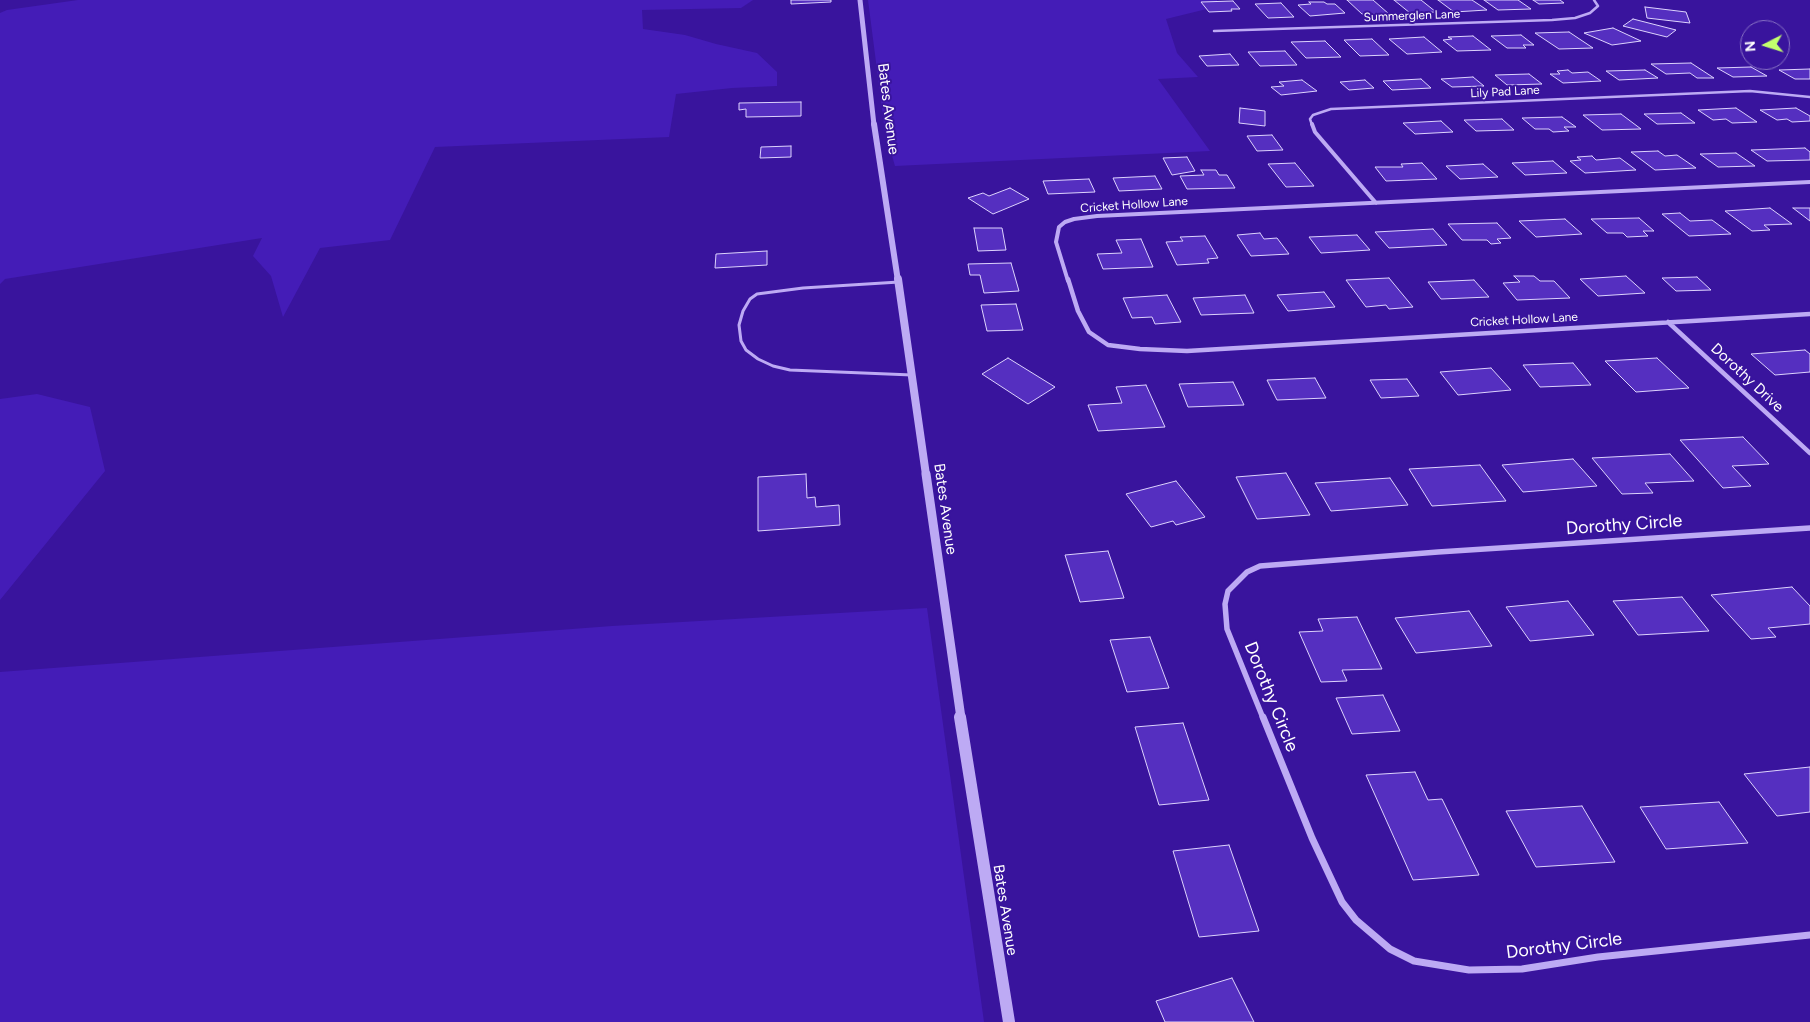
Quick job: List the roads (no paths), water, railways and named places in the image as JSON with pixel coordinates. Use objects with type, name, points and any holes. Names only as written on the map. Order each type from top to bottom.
[{"type":"street","name":"Bates Avenue","points":[[860,0],[875,132],[899,282],[958,702],[1009,1022]]},
{"type":"street","name":"Summerglen Lane","points":[[1214,32],[1552,20],[1575,18],[1590,13],[1598,6],[1594,0]]},
{"type":"street","name":"Lily Pad Lane","points":[[1376,202],[1315,132],[1310,119],[1313,115],[1331,109],[1664,94],[1750,91],[1810,97]]},
{"type":"street","name":"Cricket Hollow Lane","points":[[1810,182],[1158,212],[1074,219],[1059,226],[1056,242],[1078,310],[1089,332],[1108,345],[1140,349],[1187,351],[1810,314]]},
{"type":"street","name":"Dorothy Drive","points":[[1668,322],[1810,453]]},
{"type":"street","name":"Dorothy Circle","points":[[1810,528],[1438,552],[1260,566],[1247,572],[1228,591],[1225,604],[1227,629],[1312,838],[1342,902],[1356,920],[1390,949],[1414,961],[1469,970],[1495,970],[1598,957],[1810,935]]},
{"type":"lane","points":[[899,282],[803,288],[757,294],[750,299],[743,311],[739,325],[741,341],[746,350],[758,359],[773,366],[790,370],[912,375]]}]
